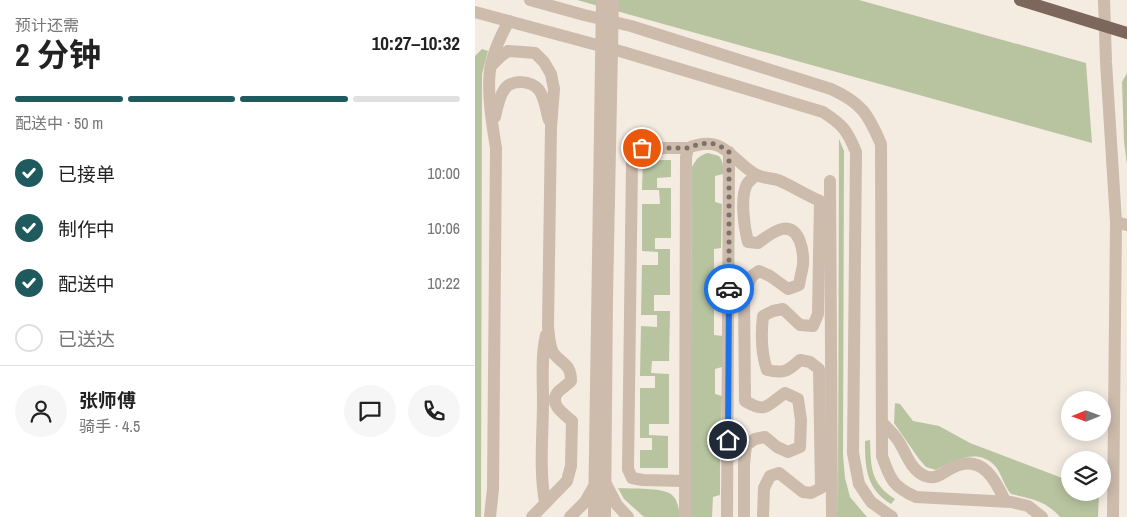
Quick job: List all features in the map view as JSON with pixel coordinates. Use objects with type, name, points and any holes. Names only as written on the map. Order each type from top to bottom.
[{"type":"main road","points":[[1020,0],[1127,33]]},
{"type":"street","points":[[530,0],[584,16],[631,26],[831,89],[847,96],[864,111],[869,117],[881,144],[882,456],[889,476],[902,491],[916,497],[1005,501],[1028,506],[1042,517]]},
{"type":"street","points":[[595,517],[599,483],[605,127],[602,0]]},
{"type":"street","points":[[605,127],[613,0]]},
{"type":"street","points":[[1104,0],[1106,62],[1121,188],[1113,517]]},
{"type":"street","points":[[475,12],[623,52],[823,112],[836,120],[849,133],[857,152],[853,453],[859,484],[871,502],[876,517]]},
{"type":"street","points":[[490,517],[493,488],[496,148],[490,100],[491,66],[499,39],[509,21]]},
{"type":"street","points":[[491,66],[508,51],[535,54],[544,62],[551,74],[554,89],[551,127],[549,326],[553,353],[567,366],[571,373],[571,381],[558,392],[555,399],[556,406],[572,421],[571,466],[567,481],[532,517]]},
{"type":"street","points":[[493,129],[497,107],[504,90],[509,85],[519,82],[530,83],[539,90],[551,127]]},
{"type":"street","points":[[685,481],[632,478],[628,469],[632,162],[634,154],[642,148],[688,148],[699,144],[711,143],[724,148],[756,175],[777,180],[820,201],[819,314],[813,326],[800,325],[783,309],[763,316],[761,331],[764,362],[767,370],[776,372],[789,370],[800,360],[811,362],[819,369],[821,488],[811,493],[803,492],[779,473],[770,476],[763,488],[763,517]]},
{"type":"street","points":[[685,517],[685,175],[688,148]]},
{"type":"street","points":[[727,517],[729,152]]},
{"type":"street","points":[[744,517],[746,445],[755,439],[765,437],[777,447],[788,452],[800,447],[801,420],[798,399],[791,395],[785,394],[767,407],[757,408],[745,401],[744,293],[752,276],[759,271],[770,276],[788,289],[799,285],[803,264],[800,238],[793,230],[784,228],[758,243],[748,242],[744,230],[743,197],[747,184],[756,175]]},
{"type":"street","points":[[830,181],[832,517]]},
{"type":"street","points":[[545,502],[542,466],[543,363],[544,344],[549,326]]},
{"type":"street","points":[[882,422],[898,440],[911,465],[925,476],[936,478],[955,466],[977,465],[997,481],[1005,501]]},
{"type":"street","points":[[570,517],[585,502],[599,483]]},
{"type":"street","points":[[599,483],[605,517]]},
{"type":"street","points":[[599,483],[628,517]]},
{"type":"street","points":[[493,488],[497,517]]},
{"type":"street","points":[[871,502],[892,517]]},
{"type":"green space","points":[[577,0],[859,0],[1086,63],[1092,143]]},
{"type":"green space","points":[[482,49],[488,51],[482,74],[481,517],[475,517],[475,56]]},
{"type":"green space","points":[[1127,73],[1127,165],[1124,141],[1122,82]]},
{"type":"green space","points":[[839,139],[844,151],[843,455],[845,478],[850,497],[867,517],[838,517]]},
{"type":"green space","points":[[708,153],[719,156],[723,169],[723,174],[715,176],[715,202],[722,204],[721,248],[714,249],[714,274],[722,276],[721,307],[714,308],[714,335],[723,336],[722,367],[715,369],[715,394],[722,396],[721,427],[714,429],[713,455],[720,459],[720,495],[713,497],[712,517],[690,517],[692,167],[699,158]]},
{"type":"green space","points":[[643,160],[671,160],[671,177],[657,178],[657,188],[671,188],[671,238],[655,238],[655,249],[670,249],[670,295],[654,295],[654,311],[670,311],[669,361],[652,361],[651,373],[669,374],[669,424],[649,424],[649,435],[668,436],[668,468],[640,468],[640,450],[652,450],[652,438],[640,438],[640,388],[655,388],[655,376],[640,376],[641,326],[657,327],[657,315],[641,315],[642,265],[658,265],[658,252],[642,251],[642,204],[660,204],[659,190],[642,190]]},
{"type":"green space","points":[[895,403],[900,404],[913,421],[939,426],[970,443],[1061,478],[1061,501],[1099,501],[1098,517],[1060,517],[1043,504],[1011,494],[995,466],[981,457],[958,460],[936,470],[926,467],[894,423]]},
{"type":"green space","points":[[870,440],[873,474],[881,487],[895,499],[891,504],[876,491],[869,477],[865,441]]},
{"type":"green space","points":[[618,488],[668,492],[676,500],[680,517],[644,517],[624,499]]},
{"type":"way so far","points":[[642,148],[688,148],[699,144],[711,143],[729,152],[729,289]]},
{"type":"route","points":[[728,440],[729,289]]}]
